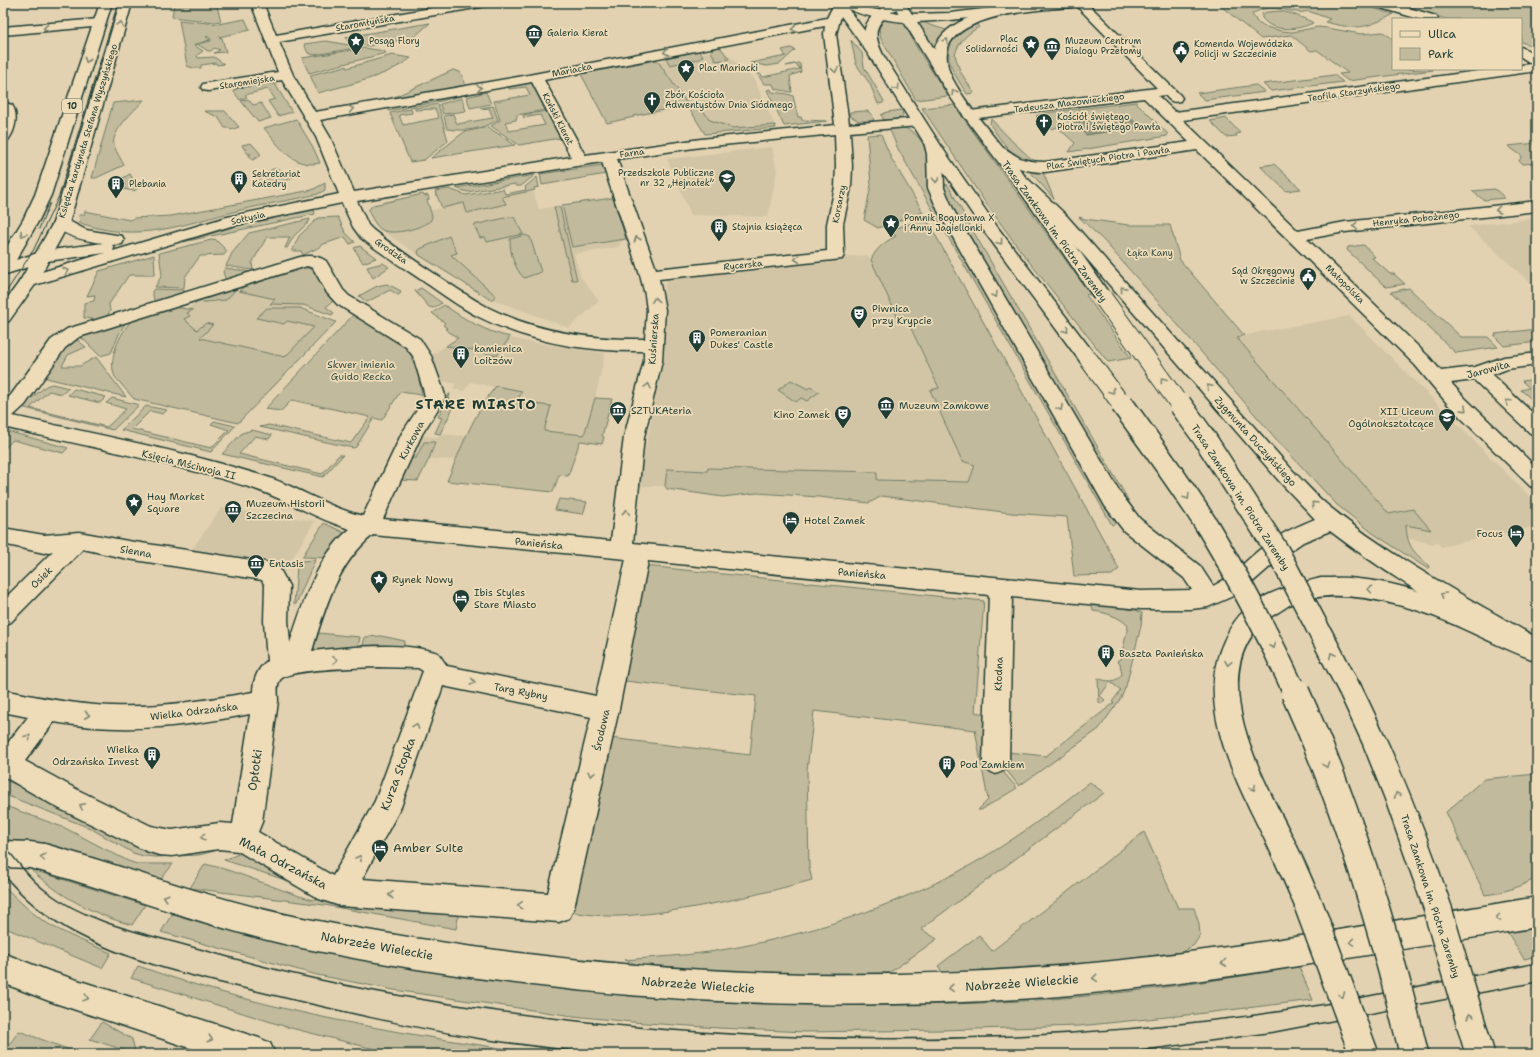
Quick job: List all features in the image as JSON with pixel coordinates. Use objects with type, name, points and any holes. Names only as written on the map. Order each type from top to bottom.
[{"type":"street","name":"10","points":[[3,268],[31,220],[43,195],[106,3]]},
{"type":"street","name":"Księdza kardynała Stefana Wyszyńskiego","points":[[3,317],[28,282],[44,256],[61,223],[126,3]]},
{"type":"street","name":"Grodzka","points":[[257,3],[286,75],[312,117],[333,158],[359,224],[367,234],[450,292],[492,316],[538,334],[577,342],[619,346],[654,345]]},
{"type":"street","name":"Staromłyńska","points":[[271,40],[481,3]]},
{"type":"street","points":[[876,55],[870,42],[869,33],[873,22],[878,15],[898,3]]},
{"type":"street","name":"Trasa Zamkowa im. Piotra Zaremby","points":[[898,3],[944,77],[970,115],[1019,179],[1204,439],[1278,552],[1365,720],[1397,794],[1423,864],[1461,986],[1480,1054]]},
{"type":"street","points":[[840,4],[878,15],[908,19],[1071,3]]},
{"type":"street","points":[[1080,3],[1191,114]]},
{"type":"street","points":[[1379,3],[1429,18]]},
{"type":"street","points":[[840,4],[876,55],[918,122],[992,231],[1142,431],[1188,497],[1227,560],[1283,667],[1318,745],[1352,837],[1384,937],[1414,1054]]},
{"type":"street","name":"Korsarzy","points":[[836,255],[835,224],[844,182],[843,129],[830,34],[832,22],[840,4]]},
{"type":"street","name":"Trasa Zamkowa im. Piotra Zaremby","points":[[944,77],[939,57],[942,46],[950,34],[960,26],[976,19],[1015,9]]},
{"type":"street","name":"Mariacka","points":[[312,117],[536,78],[832,22]]},
{"type":"street","points":[[3,32],[99,23]]},
{"type":"street","points":[[1522,45],[1537,50]]},
{"type":"street","points":[[1522,52],[1537,61]]},
{"type":"street","name":"Teofila Starzyńskiego","points":[[1522,69],[1537,67]]},
{"type":"street","name":"Teofila Starzyńskiego","points":[[1171,117],[1515,70]]},
{"type":"street","name":"Staromiejska","points":[[208,87],[286,75]]},
{"type":"street","name":"Koński Kierat","points":[[536,78],[580,160]]},
{"type":"street","name":"Tadeusza Mazowieckiego","points":[[970,115],[1167,91]]},
{"type":"street","name":"Małopolska","points":[[1147,93],[1296,236],[1439,378],[1458,403],[1537,480]]},
{"type":"street","points":[[3,106],[7,108],[9,118],[3,137]]},
{"type":"street","name":"Farna","points":[[348,198],[608,156],[699,144],[918,122]]},
{"type":"street","points":[[932,142],[935,154],[936,188],[946,211],[1120,512],[1132,525],[1192,572],[1208,598]]},
{"type":"street","name":"Plac Świętych Piotra i Pawła","points":[[997,150],[1018,162],[1042,168],[1200,145]]},
{"type":"street","name":"Kuśnierska","points":[[608,156],[649,275],[655,302],[653,362],[634,437],[630,551]]},
{"type":"street","name":"Zygmunta Duczyńskiego","points":[[1019,179],[1060,218],[1287,477],[1332,521],[1403,571],[1537,651]]},
{"type":"street","name":"Sołtysia","points":[[28,282],[149,244],[246,218],[348,198]]},
{"type":"street","name":"Henryka Pobożnego","points":[[1296,236],[1345,227],[1537,206]]},
{"type":"street","name":"Sołtysia","points":[[61,223],[69,230],[81,234],[112,240],[149,244]]},
{"type":"street","name":"Sołtysia","points":[[44,256],[149,244]]},
{"type":"street","name":"Rycerska","points":[[649,275],[836,255]]},
{"type":"street","points":[[3,268],[44,256]]},
{"type":"street","name":"Kurkowa","points":[[3,414],[18,400],[58,344],[73,333],[306,261],[316,262],[320,265],[336,293],[343,300],[404,336],[418,349],[435,398],[412,433],[369,526]]},
{"type":"street","name":"Jarowita","points":[[1439,378],[1478,373],[1504,363],[1537,359]]},
{"type":"street","points":[[1478,373],[1537,428]]},
{"type":"street","name":"Księcia Mściwoja II","points":[[3,420],[226,473],[291,494],[342,519],[369,526]]},
{"type":"street","name":"Panieńska","points":[[369,526],[1001,587],[1162,601],[1208,598],[1232,587],[1271,553],[1295,536],[1332,521]]},
{"type":"street","points":[[288,664],[334,564],[359,533],[369,526]]},
{"type":"street","name":"Sienna","points":[[3,536],[78,540],[128,550],[270,572],[277,586],[276,621],[288,664]]},
{"type":"street","name":"Osiek","points":[[3,615],[78,540]]},
{"type":"street","name":"Środowa","points":[[559,908],[606,709],[630,551]]},
{"type":"street","points":[[1364,1054],[1309,906],[1286,853],[1242,763],[1231,726],[1226,681],[1229,655],[1236,638],[1251,619],[1271,604],[1292,593],[1310,588],[1329,586],[1363,588],[1408,599],[1454,615],[1537,651]]},
{"type":"street","name":"Kłodna","points":[[996,762],[1001,587]]},
{"type":"street","points":[[265,701],[264,688],[268,676],[288,664],[409,657],[429,660],[436,669],[435,674]]},
{"type":"street","name":"Targ Rybny","points":[[435,674],[558,692],[606,709]]},
{"type":"street","name":"Kurza Stopka","points":[[340,892],[387,808],[435,674]]},
{"type":"street","name":"Wielka Odrzańska","points":[[3,701],[48,710],[107,717],[149,717],[189,714],[265,701]]},
{"type":"street","name":"Opłotki","points":[[242,838],[248,822],[265,701]]},
{"type":"street","points":[[5,763],[48,710]]},
{"type":"street","name":"Mała Odrzańska","points":[[5,763],[68,799],[146,838],[159,842],[172,843],[219,836],[242,838],[329,889],[340,892],[559,908]]},
{"type":"street","name":"Nabrzeże Wieleckie","points":[[3,854],[37,856],[204,908],[310,934],[503,968],[725,988],[776,990],[888,991],[1048,982],[1229,963],[1537,912]]},
{"type":"street","points":[[3,968],[49,986],[167,1026],[259,1054]]},
{"type":"shaded area","points":[[722,49],[754,79],[776,128],[705,134],[689,107],[634,117],[609,71]]},
{"type":"shaded area","points":[[1127,115],[1140,127],[1086,135],[1073,122]]},
{"type":"shaded area","name":"Przedszkole Publiczne nr 32 „Hejnałek”","points":[[772,147],[777,171],[768,217],[691,215],[667,159]]},
{"type":"shaded area","points":[[533,190],[539,209],[614,197],[627,239],[621,242],[619,247],[574,254],[581,277],[599,301],[569,328],[488,298],[429,262],[381,230],[375,223],[464,203]]},
{"type":"shaded area","points":[[1537,218],[1537,289],[1468,226]]},
{"type":"shaded area","points":[[867,255],[871,260],[899,321],[907,320],[939,389],[930,390],[962,461],[975,465],[969,482],[877,480],[877,472],[708,468],[707,471],[667,469],[665,486],[638,486],[662,364],[660,364],[664,346],[661,345],[661,325],[666,276]]},
{"type":"shaded area","points":[[298,271],[319,286],[298,312],[325,323],[251,401],[149,378],[179,307],[188,308],[195,303]]},
{"type":"shaded area","points":[[1350,316],[1537,504],[1537,526],[1441,547],[1437,542],[1433,544],[1407,538],[1390,516],[1237,338],[1259,332]]},
{"type":"shaded area","points":[[477,325],[518,340],[605,353],[596,395],[584,435],[544,431],[456,460],[409,458],[420,433],[424,436],[438,437],[440,434],[466,436],[483,403],[494,387],[471,382],[464,391],[453,389],[456,384],[438,380],[429,357]]},
{"type":"shaded area","points":[[221,508],[315,521],[285,570],[187,556]]},
{"type":"green space","points":[[174,3],[216,3],[221,21],[215,22],[172,17]]},
{"type":"green space","points":[[1217,3],[1357,3],[1394,14],[1375,23],[1361,27],[1353,27],[1325,22],[1330,19],[1308,11],[1296,12],[1268,8],[1252,14],[1257,22],[1263,26],[1281,31],[1292,32],[1318,27],[1361,34],[1383,32],[1392,38],[1392,70],[1433,70],[1348,81],[1339,74],[1348,73],[1317,50],[1311,51],[1291,35],[1261,39]]},
{"type":"green space","points":[[1393,3],[1537,3],[1537,47],[1522,42],[1522,18],[1443,18]]},
{"type":"green space","points":[[1280,11],[1293,14],[1313,23],[1286,29],[1272,26],[1262,18],[1262,14],[1267,12]]},
{"type":"green space","points":[[245,19],[250,30],[219,37],[222,38],[226,52],[214,53],[220,50],[214,48],[211,51],[208,51],[197,44],[194,45],[203,51],[197,55],[198,58],[214,57],[224,64],[217,65],[216,63],[201,65],[201,68],[187,66],[179,20],[218,24]],"holes":[[[207,36],[211,39],[211,41],[198,44],[210,40],[206,37]]]},
{"type":"green space","points":[[883,19],[903,21],[917,48],[948,96],[916,100],[881,39],[879,29]]},
{"type":"green space","points":[[922,20],[927,24],[946,30],[936,42],[933,51],[917,23],[917,21]]},
{"type":"green space","points":[[430,23],[414,37],[369,46],[348,42],[346,37]]},
{"type":"green space","points":[[976,24],[979,27],[964,38],[958,46],[955,55],[960,71],[974,93],[967,94],[950,64],[950,47],[954,39],[963,31]]},
{"type":"green space","points":[[851,40],[862,53],[864,67],[884,101],[883,103],[878,104],[870,84],[856,64]]},
{"type":"green space","points":[[326,41],[361,47],[314,55],[308,53],[304,44]]},
{"type":"green space","points":[[719,47],[729,59],[716,61],[711,51],[714,48]]},
{"type":"green space","points":[[365,48],[384,51],[386,53],[309,73],[302,58]]},
{"type":"green space","points":[[791,48],[795,50],[780,64],[767,66],[750,63],[786,56],[782,50]]},
{"type":"green space","points":[[699,51],[703,56],[699,59],[670,65],[666,58]]},
{"type":"green space","points":[[392,55],[411,58],[390,71],[318,93],[310,75],[346,66],[347,68]]},
{"type":"green space","points":[[657,60],[688,105],[607,123],[581,74]]},
{"type":"green space","points":[[798,63],[800,64],[801,72],[790,76],[792,92],[775,89],[773,84],[764,84],[756,72],[763,77],[800,69],[796,64],[786,66]]},
{"type":"green space","points":[[453,70],[460,72],[466,85],[390,99]]},
{"type":"green space","points":[[1334,75],[1343,82],[1271,91],[1263,84]]},
{"type":"green space","points":[[269,83],[275,84],[292,112],[278,116],[268,101],[275,99],[268,89],[245,95],[247,97],[240,100],[234,92],[234,90],[240,87]]},
{"type":"green space","points":[[530,83],[533,84],[545,110],[517,115],[516,120],[505,122],[509,131],[545,125],[540,115],[524,118],[523,115],[547,111],[560,138],[519,145],[491,126],[500,120],[494,101],[530,95],[526,87],[509,89],[508,87]]},
{"type":"green space","points":[[1256,85],[1265,92],[1205,100],[1197,93]]},
{"type":"green space","points":[[771,89],[772,92],[793,96],[798,117],[801,117],[802,120],[827,121],[784,126],[767,90]]},
{"type":"green space","points":[[481,91],[437,102],[389,111],[388,108]]},
{"type":"green space","points":[[486,92],[491,104],[470,108],[467,97]]},
{"type":"green space","points":[[462,98],[466,111],[443,114],[440,104]]},
{"type":"green space","points":[[248,99],[253,105],[261,103],[271,118],[258,122],[241,101]]},
{"type":"green space","points":[[144,100],[124,121],[114,140],[117,153],[124,165],[96,178],[92,178],[113,103]]},
{"type":"green space","points":[[1136,102],[1168,134],[1167,136],[1069,152],[1075,143],[1057,127],[1052,129],[1036,116],[1045,113]]},
{"type":"green space","points":[[438,104],[448,141],[424,160],[410,162],[390,113],[411,109],[412,113],[399,115],[403,125],[439,118],[435,109],[415,110],[415,108]]},
{"type":"green space","points":[[954,105],[1090,294],[1086,295],[1131,358],[1108,362],[1020,250],[985,202],[922,108]]},
{"type":"green space","points":[[493,106],[498,120],[492,123],[480,128],[467,130],[447,129],[444,116],[453,114],[457,124],[493,118],[489,108],[480,108]]},
{"type":"green space","points":[[697,106],[702,109],[710,120],[733,128],[775,125],[776,128],[705,134],[689,108]]},
{"type":"green space","points":[[902,110],[903,115],[898,119],[884,120],[881,115],[887,112]]},
{"type":"green space","points":[[204,111],[225,111],[239,127],[231,130],[230,128],[225,128],[218,117]]},
{"type":"green space","points":[[867,111],[872,114],[874,121],[859,121],[850,116],[850,112]]},
{"type":"green space","points":[[1226,118],[1240,133],[1236,134],[1237,136],[1226,137],[1210,121]]},
{"type":"green space","points":[[296,119],[313,147],[320,163],[302,163],[294,159],[281,149],[264,128]]},
{"type":"green space","points":[[991,119],[1037,164],[1017,157],[1004,144],[990,124]]},
{"type":"green space","points":[[488,127],[515,145],[431,158],[464,132]]},
{"type":"green space","points":[[899,127],[908,129],[921,140],[928,157],[931,183],[1121,520],[1112,525],[898,149],[889,128]]},
{"type":"green space","points":[[881,134],[891,158],[923,212],[878,228],[864,220],[871,185],[867,135]]},
{"type":"green space","points":[[251,143],[260,153],[260,156],[252,160],[249,155],[251,154],[248,154],[245,150],[247,149],[244,149],[242,145]]},
{"type":"green space","points":[[1537,143],[1537,163],[1522,164],[1519,161],[1522,156],[1508,146]]},
{"type":"green space","points":[[1274,164],[1301,189],[1286,191],[1260,166]]},
{"type":"green space","points":[[603,165],[606,174],[542,185],[540,174]]},
{"type":"green space","points":[[1026,167],[1042,170],[1054,199]]},
{"type":"green space","points":[[273,169],[295,175],[286,181],[276,184],[265,185],[255,182],[255,179]]},
{"type":"green space","points":[[130,174],[138,188],[134,191],[113,187],[119,183],[116,182]]},
{"type":"green space","points":[[535,175],[521,186],[516,186],[515,184],[467,192],[456,188]]},
{"type":"green space","points":[[537,177],[539,187],[534,188],[535,190],[502,197],[506,204],[467,213],[464,203],[442,208],[435,191],[449,189],[466,195],[503,189],[505,194],[526,190],[525,187]]},
{"type":"green space","points":[[325,183],[325,190],[318,194],[250,208],[161,230],[123,232],[102,229],[80,223],[79,215],[84,215],[85,211],[130,220],[134,218],[171,216],[312,190]]},
{"type":"green space","points":[[945,184],[948,185],[1126,496],[1140,524],[1124,505],[950,204],[942,186]]},
{"type":"green space","points":[[1495,189],[1505,198],[1484,200],[1472,191]]},
{"type":"green space","points":[[423,194],[424,196],[428,195],[429,199],[427,200],[432,216],[431,220],[422,226],[400,232],[387,232],[378,226],[370,214],[369,209],[373,205]]},
{"type":"green space","points":[[613,198],[626,239],[572,247],[562,205]]},
{"type":"green space","points":[[554,207],[560,207],[577,280],[572,280]]},
{"type":"green space","points":[[314,210],[315,214],[183,242],[240,225]]},
{"type":"green space","points":[[338,217],[345,232],[355,242],[350,244],[345,237],[321,245],[322,246],[303,255],[301,251],[292,251],[299,236],[318,218]]},
{"type":"green space","points":[[514,217],[523,234],[487,242],[485,237],[480,238],[474,225]]},
{"type":"green space","name":"Łąka Kany","points":[[1079,217],[1129,225],[1170,225],[1180,260],[1244,335],[1237,338],[1389,514],[1413,509],[1431,530],[1406,525],[1408,539],[1412,548],[1415,553],[1429,566],[1428,569],[1374,534],[1337,505],[1276,439],[1104,241]]},
{"type":"green space","points":[[926,218],[1106,544],[1119,569],[1112,575],[1074,576],[1067,517],[1011,513],[882,496],[869,503],[819,497],[757,493],[723,497],[667,489],[665,486],[667,469],[707,471],[708,468],[877,472],[877,480],[969,482],[975,465],[962,461],[930,390],[939,388],[907,320],[899,321],[871,260],[875,252],[881,246],[896,236],[888,231]]},
{"type":"green space","points":[[310,219],[309,222],[294,236],[287,248],[285,248],[290,237],[267,237],[252,263],[253,270],[226,266],[232,253],[249,233]]},
{"type":"green space","points":[[525,235],[530,237],[541,272],[524,278],[513,260],[510,239]]},
{"type":"green space","points":[[449,236],[457,253],[451,255],[496,296],[491,300],[419,255],[418,251],[420,249]]},
{"type":"green space","points":[[215,239],[227,251],[224,255],[200,256],[185,277],[184,288],[155,287],[162,275],[159,253]]},
{"type":"green space","points":[[1364,245],[1375,257],[1372,258],[1390,274],[1394,274],[1405,284],[1386,287],[1347,250],[1348,247]]},
{"type":"green space","points":[[360,246],[376,258],[363,263],[354,248]]},
{"type":"green space","points":[[154,255],[154,275],[129,275],[109,304],[110,311],[106,318],[98,320],[84,318],[84,303],[94,301],[95,295],[87,296],[99,271]]},
{"type":"green space","points":[[383,263],[389,267],[373,278],[367,267]]},
{"type":"green space","points":[[302,267],[309,268],[317,275],[333,301],[326,307],[334,313],[332,315],[303,305],[270,304],[275,299],[239,291],[248,283]]},
{"type":"green space","points":[[225,268],[252,272],[227,284],[223,272]]},
{"type":"green space","points":[[387,284],[401,291],[400,294],[398,295],[390,290],[367,302],[359,296],[377,286]]},
{"type":"green space","points":[[240,285],[226,300],[195,303],[189,300]]},
{"type":"green space","points":[[421,288],[442,303],[433,308],[429,307],[415,291]]},
{"type":"green space","points":[[1409,288],[1461,337],[1488,337],[1498,347],[1456,353],[1391,292]]},
{"type":"green space","points":[[154,289],[184,290],[184,294],[155,305],[152,291]]},
{"type":"green space","points":[[444,305],[459,315],[492,332],[510,337],[497,356],[473,350],[446,346],[458,338],[445,329],[447,328],[443,325],[445,323],[432,313]]},
{"type":"green space","points":[[174,307],[193,310],[187,313],[190,316],[184,319],[197,330],[206,323],[213,325],[200,338],[285,357],[314,327],[287,321],[284,324],[256,318],[267,308],[300,308],[336,322],[238,423],[134,399],[115,377],[113,362],[116,347],[131,321]]},
{"type":"green space","name":"Skwer imienia Guido Recka","points":[[354,314],[403,344],[409,351],[421,378],[419,379],[422,395],[400,392],[382,420],[374,418],[356,447],[353,448],[260,427],[269,425],[351,443],[370,417],[292,400],[281,411],[265,409]]},
{"type":"green space","points":[[129,317],[119,334],[111,353],[100,356],[83,339],[77,336]]},
{"type":"green space","points":[[1537,329],[1537,342],[1504,346],[1494,336],[1496,335],[1495,334]]},
{"type":"green space","points":[[75,338],[86,347],[68,355],[62,366],[80,366],[96,357],[126,397],[42,377],[63,347]]},
{"type":"green space","points":[[1537,379],[1537,404],[1521,390],[1529,388],[1522,381]]},
{"type":"green space","points":[[791,380],[808,389],[810,387],[819,392],[807,401],[801,398],[796,402],[778,390]]},
{"type":"green space","points":[[52,384],[69,388],[62,394],[49,391],[30,408],[107,427],[126,409],[106,403],[112,398],[139,405],[113,430],[21,407],[46,386]]},
{"type":"green space","points":[[496,386],[522,391],[517,402],[551,406],[544,431],[584,435],[595,398],[612,399],[602,436],[604,437],[602,444],[580,441],[568,476],[559,475],[553,492],[447,481],[474,420]]},
{"type":"green space","points":[[74,389],[106,397],[100,403],[68,395]]},
{"type":"green space","points":[[449,394],[447,405],[454,406],[440,434],[435,433],[442,418],[438,417]]},
{"type":"green space","points":[[146,406],[167,410],[163,414],[150,411],[132,429],[211,448],[229,430],[211,424],[214,421],[235,426],[211,452],[121,430]]},
{"type":"green space","points":[[3,430],[68,448],[63,453],[13,440],[3,450]]},
{"type":"green space","points":[[252,430],[272,435],[269,439],[255,436],[239,454],[322,474],[339,455],[343,455],[323,477],[222,454],[242,433]]},
{"type":"green space","points":[[424,442],[435,442],[429,459],[418,481],[399,480],[409,458],[416,458]]},
{"type":"green space","points":[[559,499],[587,502],[583,514],[555,510]]},
{"type":"green space","points":[[324,523],[347,534],[333,558],[302,557]]},
{"type":"green space","points":[[315,560],[296,604],[294,604],[297,566],[299,561]]},
{"type":"green space","points":[[646,566],[984,601],[975,712],[991,715],[1004,773],[1017,788],[981,810],[978,810],[988,800],[975,730],[814,711],[807,770],[809,867],[812,880],[741,898],[669,911],[615,916],[569,912],[610,738],[750,755],[756,696],[625,681]]},
{"type":"green space","points":[[1094,604],[1136,610],[1142,613],[1141,626],[1126,686],[1121,698],[1099,729],[1019,786],[1007,771],[1007,752],[1046,756],[1114,703],[1112,702],[1121,690],[1110,682],[1100,696],[1105,700],[1101,704],[1099,702],[1098,678],[1111,681],[1117,679],[1122,674],[1120,664],[1117,661],[1121,658],[1128,626],[1121,620],[1112,616],[1102,612],[1093,611],[1092,605]]},
{"type":"green space","points":[[318,633],[360,637],[357,653],[317,654],[314,647]]},
{"type":"green space","points":[[381,636],[405,641],[402,652],[361,653],[365,637]]},
{"type":"green space","points":[[1537,774],[1537,878],[1512,889],[1485,895],[1446,812],[1484,779]]},
{"type":"green space","points":[[3,779],[55,801],[226,848],[199,855],[156,857],[143,856],[133,853],[90,828],[3,794]]},
{"type":"green space","points":[[1090,782],[1104,793],[921,929],[937,939],[889,973],[820,974],[707,970],[641,966],[625,960],[699,953],[773,940],[805,932],[867,912],[927,887],[974,863],[1058,807]]},
{"type":"green space","points":[[3,805],[65,828],[128,861],[137,864],[173,864],[161,879],[45,843],[5,841],[3,839]]},
{"type":"green space","points":[[1144,832],[1178,908],[1194,908],[1199,924],[1200,935],[1194,945],[1182,952],[1111,961],[943,973],[938,966],[979,935],[992,951]]},
{"type":"green space","points":[[246,851],[310,888],[224,860]]},
{"type":"green space","points":[[205,864],[219,867],[313,900],[321,896],[459,913],[456,929],[324,905],[190,888]]},
{"type":"green space","points":[[30,869],[145,905],[132,925],[118,921],[90,910],[65,896]]},
{"type":"green space","points":[[3,885],[42,920],[67,934],[111,953],[102,968],[3,927]]},
{"type":"green space","points":[[172,914],[223,928],[300,946],[378,961],[458,975],[538,986],[618,994],[779,1004],[860,1005],[1021,1001],[1091,996],[1160,988],[1299,967],[1313,1000],[1079,1026],[806,1032],[632,1022],[573,1016],[394,990],[317,975],[161,932]]},
{"type":"green space","points":[[1537,928],[1537,956],[1524,959],[1508,933]]},
{"type":"green space","points":[[138,966],[237,997],[288,1009],[390,1030],[545,1054],[399,1054],[382,1051],[287,1027],[131,978]]},
{"type":"green space","points":[[102,1022],[132,1039],[136,1054],[90,1039]]},
{"type":"green space","points":[[19,1031],[81,1054],[3,1053]]},
{"type":"tram line","points":[[3,297],[34,249],[59,196],[118,3]]},
{"type":"tram line","points":[[39,229],[50,203]]},
{"type":"tram line","points":[[3,844],[28,875],[46,891],[76,910],[126,929],[254,964],[362,989],[434,1002],[631,1027],[807,1037],[896,1039],[1072,1033],[1160,1026],[1284,1011],[1537,963]]},
{"type":"tram line","points":[[3,874],[36,907],[55,921],[97,944],[143,962],[216,982],[426,1029],[481,1039],[605,1054]]},
{"type":"tram line","points":[[1117,1054],[1275,1032],[1537,982]]},
{"type":"place","name":"Galeria Kierat","points":[[534,48]]},
{"type":"place","name":"Posąg Flory","points":[[356,56]]},
{"type":"place","name":"Plac Solidarności","points":[[1031,59]]},
{"type":"place","name":"Muzeum Centrum Dialogu Przełomy","points":[[1052,61]]},
{"type":"place","name":"Komenda Wojewódzka Policji w Szczecinie","points":[[1181,64]]},
{"type":"place","name":"Plac Mariacki","points":[[686,83]]},
{"type":"place","name":"Zbór Kościoła Adwentystów Dnia Siódmego","points":[[652,115]]},
{"type":"place","name":"Kościół świętego Piotra i świętego Pawła","points":[[1044,137]]},
{"type":"place","name":"Przedszkole Publiczne nr 32 „Hejnałek”","points":[[727,193]]},
{"type":"place","name":"Sekretariat Katedry","points":[[239,194]]},
{"type":"place","name":"Plebania","points":[[116,199]]},
{"type":"place","name":"Pomnik Bogusława X i Anny Jagiellonki","points":[[891,238]]},
{"type":"place","name":"Stajnia książęca","points":[[719,242]]},
{"type":"place","name":"Sąd Okręgowy w Szczecinie","points":[[1308,291]]},
{"type":"place","name":"Piwnica przy Krypcie","points":[[859,329]]},
{"type":"place","name":"Pomeranian Dukes' Castle","points":[[697,353]]},
{"type":"place","name":"kamienica Loitzów","points":[[461,369]]},
{"type":"place","name":"Muzeum Zamkowe","points":[[886,420]]},
{"type":"place","name":"SZTUKAteria","points":[[618,425]]},
{"type":"place","name":"Kino Zamek","points":[[843,429]]},
{"type":"place","name":"XII Liceum Ogólnokształcące","points":[[1447,432]]},
{"type":"place","name":"Hay Market Square","points":[[134,517]]},
{"type":"place","name":"Muzeum Historii Szczecina","points":[[233,524]]},
{"type":"place","name":"Hotel Zamek","points":[[791,535]]},
{"type":"place","name":"Focus","points":[[1516,548]]},
{"type":"place","name":"Entasis","points":[[256,578]]},
{"type":"place","name":"Rynek Nowy","points":[[379,594]]},
{"type":"place","name":"Ibis Styles Stare Miasto","points":[[461,613]]},
{"type":"place","name":"Baszta Panieńska","points":[[1106,668]]},
{"type":"place","name":"Wielka Odrzańska Invest","points":[[152,770]]},
{"type":"place","name":"Pod Zamkiem","points":[[947,779]]},
{"type":"place","name":"Amber Suite","points":[[380,863]]},
{"type":"district","name":"STARE MIASTO","points":[[476,404]]}]
